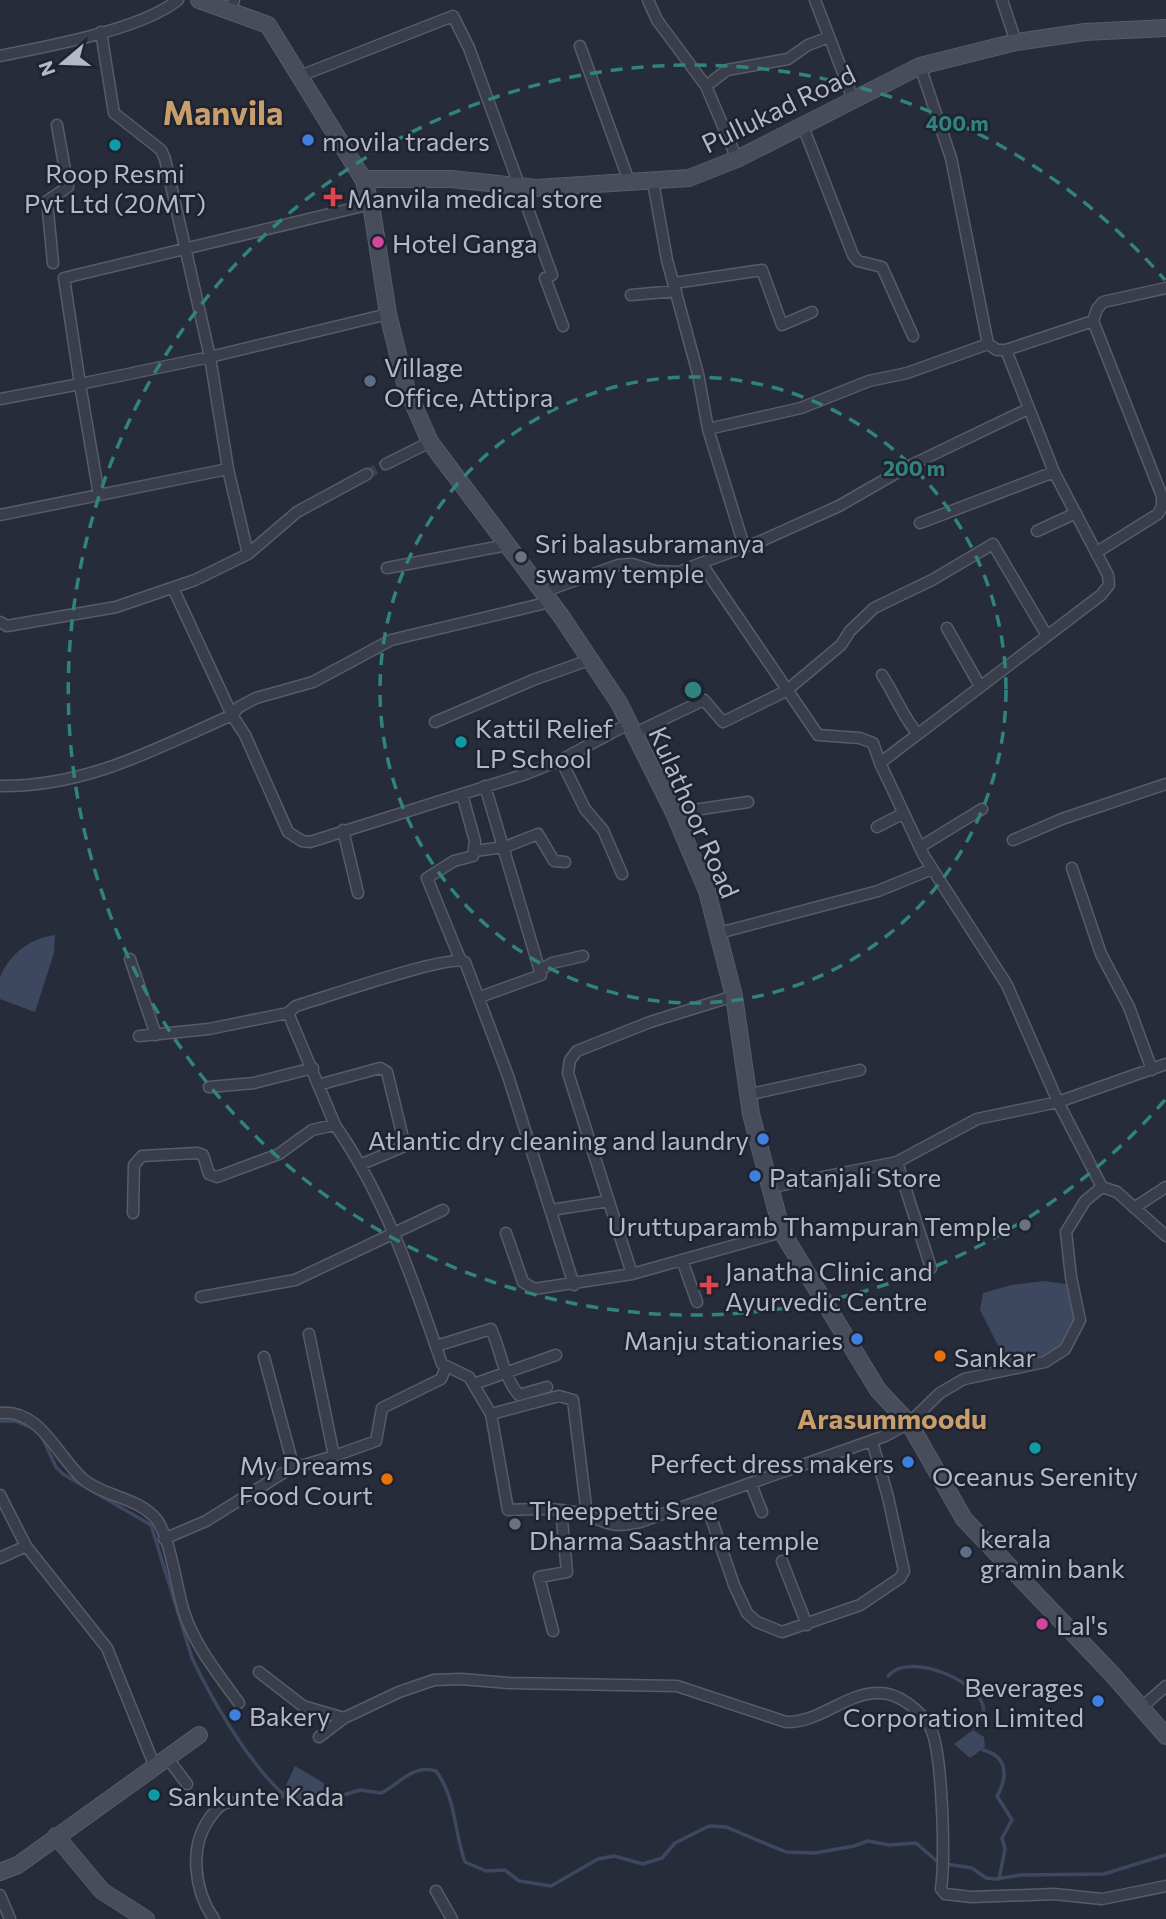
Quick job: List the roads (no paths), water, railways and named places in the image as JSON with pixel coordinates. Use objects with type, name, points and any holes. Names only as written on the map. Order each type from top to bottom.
[{"type":"main road","name":"Kulathoor Road","points":[[199,0],[232,7],[268,25],[362,179],[371,204],[388,314],[406,387],[430,442],[547,597],[619,703],[674,813],[707,891],[719,933],[734,996],[747,1095],[768,1188],[782,1232],[878,1390],[909,1423],[964,1519],[1142,1707],[1166,1736]]},
{"type":"main road","name":"Pullukad Road","points":[[362,179],[451,179],[520,186],[630,184],[689,178],[737,159],[920,66],[1016,42],[1085,32],[1166,28]]},
{"type":"main road","points":[[0,1872],[18,1865],[199,1735]]},
{"type":"main road","points":[[56,1836],[102,1892],[146,1919]]},
{"type":"street","points":[[0,56],[147,18],[178,0]]},
{"type":"street","points":[[649,0],[657,20],[706,86],[737,159]]},
{"type":"street","points":[[815,0],[853,99]]},
{"type":"street","points":[[1002,0],[1016,42]]},
{"type":"street","points":[[300,76],[453,16],[469,48],[552,275],[545,278],[563,326]]},
{"type":"street","points":[[101,32],[114,113],[161,150],[210,357],[228,469],[248,554]]},
{"type":"street","points":[[706,86],[727,70],[788,59],[808,45],[829,37]]},
{"type":"street","points":[[580,46],[630,184]]},
{"type":"street","points":[[920,66],[951,158],[988,344],[997,350],[1006,350],[1093,321]]},
{"type":"street","points":[[802,124],[853,255],[858,261],[883,267],[913,336]]},
{"type":"street","points":[[53,263],[47,201],[68,187],[57,125]]},
{"type":"street","points":[[653,182],[675,287],[698,374],[708,429],[744,546]]},
{"type":"street","points":[[99,495],[64,278],[371,204]]},
{"type":"street","points":[[631,295],[762,270],[782,325],[812,312]]},
{"type":"street","points":[[1097,552],[1158,514],[1162,507],[1163,488],[1093,321],[1103,302],[1166,288]]},
{"type":"street","points":[[0,399],[210,357],[388,314]]},
{"type":"street","points":[[708,429],[801,408],[869,382],[907,373],[988,344]]},
{"type":"street","points":[[880,763],[1046,634],[1101,595],[1109,585],[1108,575],[1097,552],[1054,472],[1006,350]]},
{"type":"street","points":[[0,786],[29,786],[100,773],[232,715],[239,707],[256,698],[313,682],[391,640],[547,597],[618,565],[632,564],[655,571],[679,572],[839,506],[905,468],[1028,409]]},
{"type":"street","points":[[386,464],[430,442]]},
{"type":"street","points":[[0,515],[228,469]]},
{"type":"street","points":[[920,523],[1054,472]]},
{"type":"street","points":[[0,622],[7,626],[116,607],[173,588],[248,554],[297,512],[367,474]]},
{"type":"street","points":[[1037,531],[1076,513]]},
{"type":"street","points":[[173,588],[232,715],[245,734],[288,832],[302,841],[310,842],[561,760],[704,700],[723,722],[786,691],[841,645],[850,631],[874,608],[932,580],[993,544],[1046,634]]},
{"type":"street","points":[[387,569],[507,545]]},
{"type":"street","points":[[701,563],[818,735],[860,738],[873,743],[880,763],[932,869],[1007,985],[1058,1102],[1102,1186],[1117,1192],[1166,1236]]},
{"type":"street","points":[[947,628],[980,686]]},
{"type":"street","points":[[435,722],[533,680],[589,660]]},
{"type":"street","points":[[882,675],[918,734]]},
{"type":"street","points":[[561,760],[585,809],[603,830],[622,874]]},
{"type":"street","points":[[1013,839],[1062,819],[1166,784]]},
{"type":"street","points":[[480,997],[541,975],[485,786]]},
{"type":"street","points":[[462,794],[475,841],[473,856],[454,861],[427,878],[460,959],[470,970],[480,997],[574,1285]]},
{"type":"street","points":[[674,813],[748,802]]},
{"type":"street","points":[[920,847],[982,809]]},
{"type":"street","points":[[877,827],[904,813]]},
{"type":"street","points":[[343,830],[358,893]]},
{"type":"street","points":[[474,851],[505,847],[538,834],[554,861],[565,862]]},
{"type":"street","points":[[1072,867],[1101,954],[1129,1007],[1152,1070]]},
{"type":"street","points":[[719,933],[878,891],[932,869]]},
{"type":"street","points":[[540,970],[551,963],[583,956]]},
{"type":"street","points":[[130,959],[156,1035]]},
{"type":"street","points":[[139,1036],[209,1029],[288,1013],[296,1006],[460,959]]},
{"type":"street","points":[[632,1274],[568,1073],[570,1060],[577,1051],[650,1022],[734,996]]},
{"type":"street","points":[[288,1013],[335,1125],[362,1164],[446,1367],[464,1373],[474,1384],[491,1414],[508,1510],[561,1510],[587,1515],[603,1524],[621,1525],[705,1500],[872,1441],[909,1423],[940,1393],[964,1379],[1045,1362],[1065,1349],[1080,1320],[1071,1278],[1066,1232],[1085,1200],[1102,1186]]},
{"type":"street","points":[[768,1188],[897,1162],[977,1119],[1058,1102],[1166,1064]]},
{"type":"street","points":[[209,1087],[254,1083],[313,1068]]},
{"type":"street","points":[[318,1085],[380,1068],[387,1072],[405,1146],[362,1164]]},
{"type":"street","points":[[747,1095],[859,1070]]},
{"type":"street","points":[[133,1213],[134,1165],[142,1156],[197,1153],[202,1155],[209,1174],[217,1177],[279,1154],[312,1130],[335,1125]]},
{"type":"street","points":[[897,1162],[931,1268]]},
{"type":"street","points":[[1135,1208],[1166,1187]]},
{"type":"street","points":[[551,1210],[609,1201]]},
{"type":"street","points":[[201,1297],[295,1279],[443,1210]]},
{"type":"street","points":[[506,1233],[523,1282],[534,1289],[632,1274],[782,1232]]},
{"type":"street","points":[[682,1260],[696,1302]]},
{"type":"street","points":[[436,1346],[491,1329],[502,1353],[506,1374],[519,1395],[547,1387]]},
{"type":"street","points":[[309,1334],[334,1456]]},
{"type":"street","points":[[474,1384],[556,1355]]},
{"type":"street","points":[[264,1357],[290,1456],[296,1465]]},
{"type":"street","points":[[164,1539],[206,1521],[296,1465],[334,1456],[376,1441],[383,1408],[441,1379],[446,1367]]},
{"type":"street","points":[[491,1414],[559,1396],[573,1400],[587,1515]]},
{"type":"street","points":[[0,1413],[9,1412],[32,1419],[74,1471],[90,1485],[133,1502],[158,1522],[184,1614],[199,1647],[239,1703]]},
{"type":"street","points":[[705,1500],[734,1585],[751,1619],[782,1632],[807,1625],[860,1605],[900,1578],[904,1571],[888,1497],[872,1441]]},
{"type":"street","points":[[751,1484],[762,1512]]},
{"type":"street","points":[[0,1495],[26,1546],[107,1648],[161,1763],[187,1784]]},
{"type":"street","points":[[553,1631],[539,1577],[568,1572],[561,1510]]},
{"type":"street","points":[[0,1558],[26,1546]]},
{"type":"street","points":[[782,1560],[807,1625]]},
{"type":"street","points":[[259,1672],[303,1706],[344,1718]]},
{"type":"street","points":[[319,1737],[344,1718],[399,1692],[440,1679],[677,1686],[791,1722],[804,1721],[862,1695],[889,1694],[918,1712],[933,1734],[943,1845],[944,1870],[941,1889],[952,1896],[1054,1894],[1102,1899],[1166,1886]]},
{"type":"street","points":[[1142,1707],[1166,1686]]},
{"type":"street","points":[[214,1919],[204,1899],[196,1856],[201,1830],[218,1808],[230,1802]]},
{"type":"street","points":[[436,1891],[452,1919]]},
{"type":"street","points":[[0,1895],[10,1919]]},
{"type":"water","points":[[55,935],[54,953],[35,1012],[0,999],[0,977],[15,954],[38,939]]},
{"type":"water","points":[[1044,1281],[1066,1284],[1074,1313],[1071,1332],[1057,1349],[1038,1362],[1027,1365],[1007,1363],[980,1310],[983,1293],[1011,1285]]},
{"type":"water","points":[[973,1730],[984,1737],[985,1747],[970,1758],[954,1744]]},
{"type":"water","points":[[295,1766],[324,1783],[322,1802],[280,1798]]},
{"type":"waterway","points":[[0,1421],[15,1421],[32,1428]]},
{"type":"waterway","points":[[42,1437],[56,1467],[63,1474],[151,1525],[192,1658],[232,1731],[257,1766],[284,1795]]},
{"type":"waterway","points":[[888,1676],[898,1669],[913,1666],[946,1674],[962,1682],[982,1703],[983,1714],[975,1728]]},
{"type":"waterway","points":[[983,1750],[997,1757],[1004,1768],[1003,1782],[997,1796],[1012,1820],[1002,1838],[1005,1849],[999,1879]]},
{"type":"waterway","points":[[290,1798],[305,1803],[321,1802],[360,1790],[381,1793],[420,1770],[436,1771],[451,1803],[465,1862],[486,1871],[505,1870],[519,1881],[551,1886],[598,1859],[614,1856],[643,1864],[662,1858],[675,1843],[709,1826],[726,1827],[786,1852],[815,1853],[868,1841],[889,1845],[916,1843],[939,1863],[972,1868],[986,1878],[995,1879],[1021,1875],[1104,1874],[1166,1855]]},
{"type":"tunnel","points":[[367,474],[386,464]]},
{"type":"place","name":"movila traders","points":[[308,140]]},
{"type":"place","name":"Roop Resmi Pvt Ltd (20MT)","points":[[115,145]]},
{"type":"place","name":"Manvila medical store","points":[[333,197]]},
{"type":"place","name":"Hotel Ganga","points":[[378,242]]},
{"type":"place","name":"Village Office, Attipra","points":[[370,381]]},
{"type":"place","name":"Sri balasubramanya swamy temple","points":[[521,557]]},
{"type":"place","name":"Kattil Relief LP School","points":[[461,742]]},
{"type":"place","name":"Atlantic dry cleaning and laundry","points":[[763,1139]]},
{"type":"place","name":"Patanjali Store","points":[[755,1176]]},
{"type":"place","name":"Uruttuparamb Thampuran Temple","points":[[1025,1225]]},
{"type":"place","name":"Janatha Clinic and Ayurvedic Centre","points":[[709,1285]]},
{"type":"place","name":"Manju stationaries","points":[[857,1339]]},
{"type":"place","name":"Sankar","points":[[940,1356]]},
{"type":"place","name":"Oceanus Serenity","points":[[1035,1448]]},
{"type":"place","name":"Perfect dress makers","points":[[908,1462]]},
{"type":"place","name":"My Dreams Food Court","points":[[387,1479]]},
{"type":"place","name":"Theeppetti Sree Dharma Saasthra temple","points":[[515,1524]]},
{"type":"place","name":"kerala gramin bank","points":[[966,1552]]},
{"type":"place","name":"Lal's","points":[[1042,1624]]},
{"type":"place","name":"Beverages Corporation Limited","points":[[1098,1701]]},
{"type":"place","name":"Bakery","points":[[235,1715]]},
{"type":"place","name":"Sankunte Kada","points":[[154,1795]]},
{"type":"district","name":"Manvila","points":[[223,111]]},
{"type":"district","name":"Arasummoodu","points":[[892,1418]]}]
